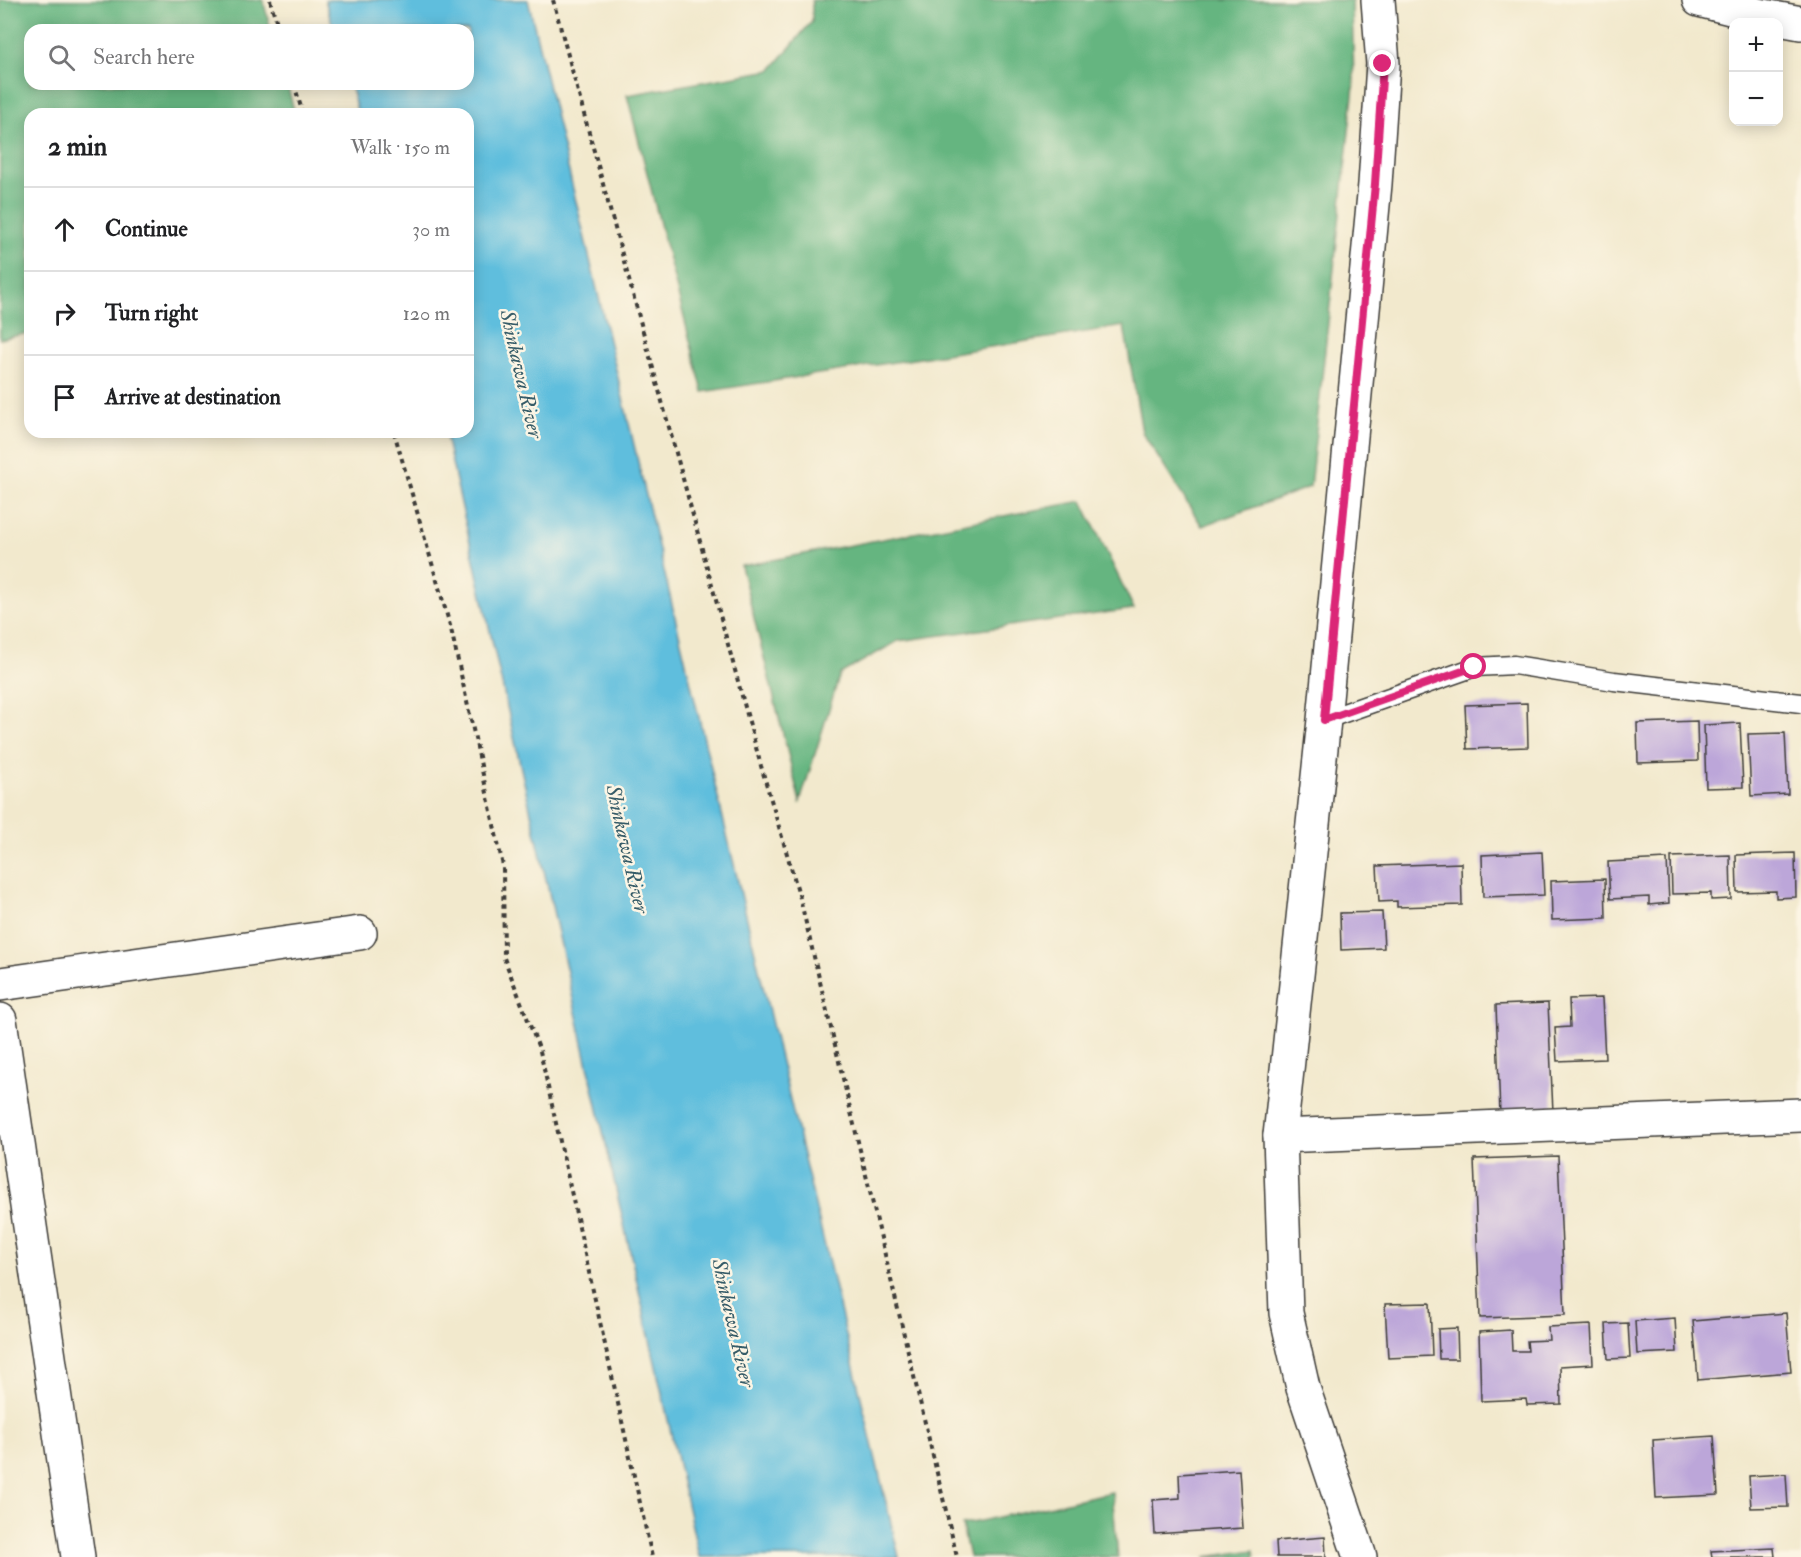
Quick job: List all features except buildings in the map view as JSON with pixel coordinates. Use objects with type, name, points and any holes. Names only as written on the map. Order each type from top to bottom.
[{"type":"street","points":[[1360,1557],[1303,1388],[1286,1313],[1280,1136],[1324,720],[1376,173],[1383,64],[1378,0]]},
{"type":"street","points":[[1699,0],[1759,7],[1801,23]]},
{"type":"street","points":[[0,984],[360,933]]},
{"type":"street","points":[[0,1020],[78,1557]]},
{"type":"street","points":[[1280,1136],[1801,1115]]},
{"type":"lane","points":[[1324,720],[1474,667],[1514,665],[1614,681],[1801,703]]},
{"type":"path","points":[[270,0],[277,24]]},
{"type":"path","points":[[553,0],[758,754],[800,898],[957,1557]]},
{"type":"path","points":[[296,90],[301,108]]},
{"type":"path","points":[[396,438],[451,629],[503,866],[504,958],[540,1051],[652,1557]]},
{"type":"green space","points":[[0,0],[263,0],[269,24],[24,24],[24,90],[289,90],[293,108],[24,108],[24,334],[0,339]]},
{"type":"green space","points":[[812,0],[1352,0],[1354,86],[1310,487],[1202,526],[1142,432],[1124,326],[703,392],[627,95],[771,70],[812,21]]},
{"type":"green space","points":[[1082,501],[1134,609],[898,641],[840,674],[800,802],[741,566]]},
{"type":"green space","points":[[1112,1492],[1118,1557],[969,1557],[962,1525]]},
{"type":"green space","points":[[1254,1550],[1255,1557],[1205,1557]]},
{"type":"water","name":"Shinkawa River","points":[[325,0],[528,0],[899,1557],[699,1557],[446,438],[474,438],[474,108],[356,108],[352,90],[474,90],[474,24],[332,24]]},
{"type":"route","points":[[1383,64],[1375,184],[1324,720],[1474,667]]}]
